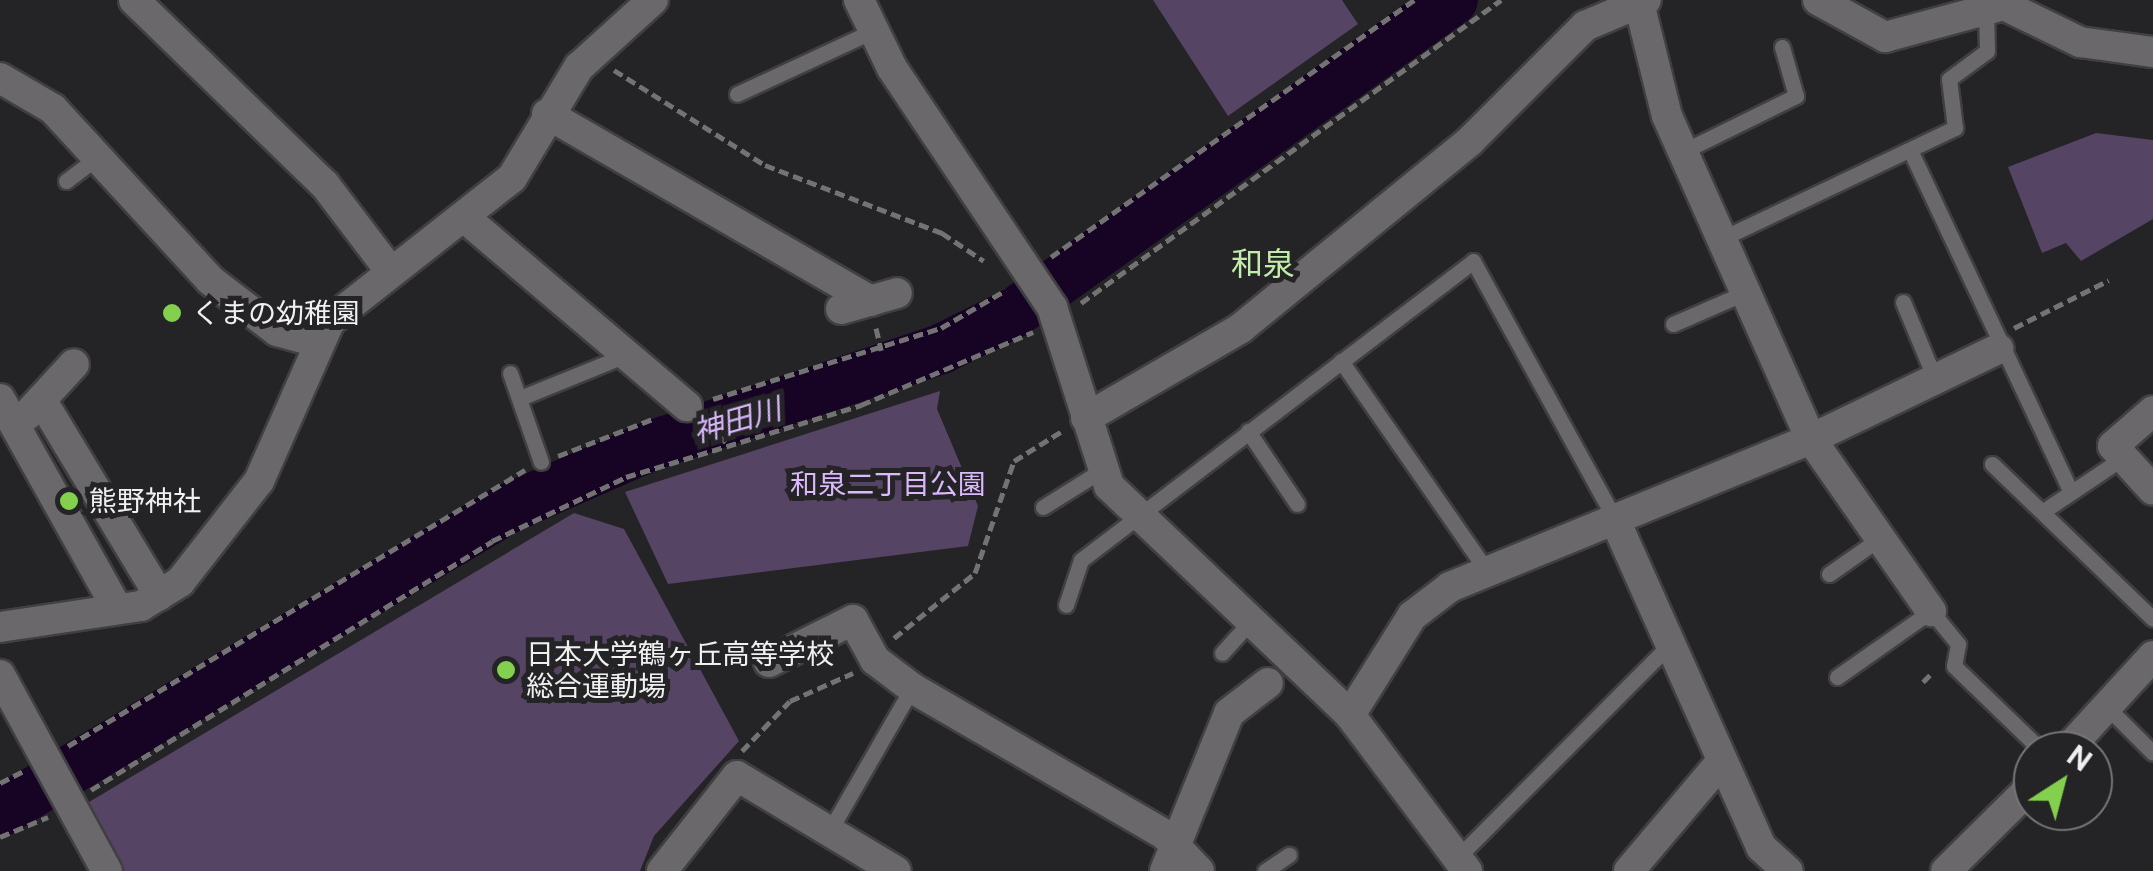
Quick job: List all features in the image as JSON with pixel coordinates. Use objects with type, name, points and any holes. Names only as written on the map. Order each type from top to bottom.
[{"type":"street","points":[[134,0],[325,185],[391,272]]},
{"type":"street","points":[[0,628],[117,608],[159,595],[180,582],[259,481],[317,342],[344,308],[512,178],[547,114],[594,52],[654,0]]},
{"type":"street","points":[[859,0],[873,31],[1026,280],[1054,313],[1102,470],[1137,514],[1350,716],[1462,864]]},
{"type":"street","points":[[1818,0],[1886,36],[1949,9],[1986,8],[2022,11],[2080,42],[2153,52]]},
{"type":"street","points":[[1086,418],[1241,328],[1497,118],[1585,26],[1643,1],[1684,150],[1811,440],[1931,611]]},
{"type":"street","points":[[0,78],[54,109],[210,280],[277,331],[317,342]]},
{"type":"street","points":[[547,114],[884,297],[841,310]]},
{"type":"street","points":[[464,218],[692,410]]},
{"type":"street","points":[[1350,716],[1412,616],[1487,571],[1811,440],[1936,379],[1996,344]]},
{"type":"street","points":[[74,364],[42,401],[5,419],[117,608]]},
{"type":"street","points":[[42,401],[159,595]]},
{"type":"street","points":[[2153,411],[2112,446],[2120,459],[2153,490]]},
{"type":"street","points":[[1614,518],[1761,848],[1788,871]]},
{"type":"street","points":[[92,564],[122,534]]},
{"type":"street","points":[[769,662],[854,620],[876,660],[912,688],[1171,857],[1199,871]]},
{"type":"street","points":[[2084,731],[2153,656]]},
{"type":"street","points":[[0,676],[108,871]]},
{"type":"street","points":[[1171,857],[1228,713],[1268,683]]},
{"type":"street","points":[[1629,871],[1721,762]]},
{"type":"street","points":[[670,867],[737,776],[896,871]]},
{"type":"street","points":[[1946,871],[2013,805]]},
{"type":"lane","points":[[1725,237],[1910,150],[1961,118],[1949,79],[1988,51],[1986,8]]},
{"type":"lane","points":[[738,94],[873,31]]},
{"type":"lane","points":[[1684,150],[1796,96],[1782,48]]},
{"type":"lane","points":[[1910,150],[1996,344],[2071,492]]},
{"type":"lane","points":[[66,181],[99,156]]},
{"type":"lane","points":[[1066,605],[1081,560],[1473,261],[1614,518]]},
{"type":"lane","points":[[1673,324],[1749,291]]},
{"type":"lane","points":[[1902,302],[1936,379]]},
{"type":"lane","points":[[520,398],[626,355]]},
{"type":"lane","points":[[1341,361],[1487,571]]},
{"type":"lane","points":[[510,373],[540,462]]},
{"type":"lane","points":[[1248,431],[1297,504]]},
{"type":"lane","points":[[2044,510],[2120,459]]},
{"type":"lane","points":[[1992,464],[2044,510],[2153,620]]},
{"type":"lane","points":[[1043,507],[1102,470]]},
{"type":"lane","points":[[1829,574],[1880,538]]},
{"type":"lane","points":[[1837,677],[1931,611],[1958,644],[1954,666],[2021,731]]},
{"type":"lane","points":[[1222,653],[1249,624]]},
{"type":"lane","points":[[1462,864],[1670,645]]},
{"type":"lane","points":[[830,830],[912,688]]},
{"type":"lane","points":[[2106,706],[2153,753]]},
{"type":"lane","points":[[1265,871],[1289,855]]},
{"type":"path","points":[[0,837],[68,803],[492,541],[626,477],[995,354],[1500,0]]},
{"type":"path","points":[[594,52],[658,106],[765,164],[950,236],[989,264]]},
{"type":"path","points":[[1002,273],[1026,280]]},
{"type":"path","points":[[1996,344],[2109,280]]},
{"type":"path","points":[[692,410],[728,444]]},
{"type":"path","points":[[737,776],[734,763],[768,718],[876,660],[904,626],[975,573],[1014,461],[1086,418]]},
{"type":"green space","points":[[1153,0],[1342,0],[1358,24],[1228,116]]},
{"type":"green space","points":[[2096,133],[2153,140],[2153,219],[2081,261],[2066,243],[2042,253],[2008,167]]},
{"type":"green space","name":"和泉二丁目公園","points":[[940,391],[937,409],[978,506],[968,546],[668,584],[625,492]]},
{"type":"green space","name":"日本大学鶴ヶ丘高等学校 総合運動場","points":[[574,513],[624,529],[739,741],[654,836],[640,871],[123,871],[84,805]]},
{"type":"waterway","name":"神田川","points":[[0,812],[507,509],[653,445],[941,349],[1014,313],[1453,0]]},
{"type":"place","name":"くまの幼稚園","points":[[172,313]]},
{"type":"place","name":"熊野神社","points":[[69,501]]},
{"type":"place","name":"日本大学鶴ヶ丘高等学校 総合運動場","points":[[506,670]]},
{"type":"district","name":"和泉","points":[[1263,264]]}]
